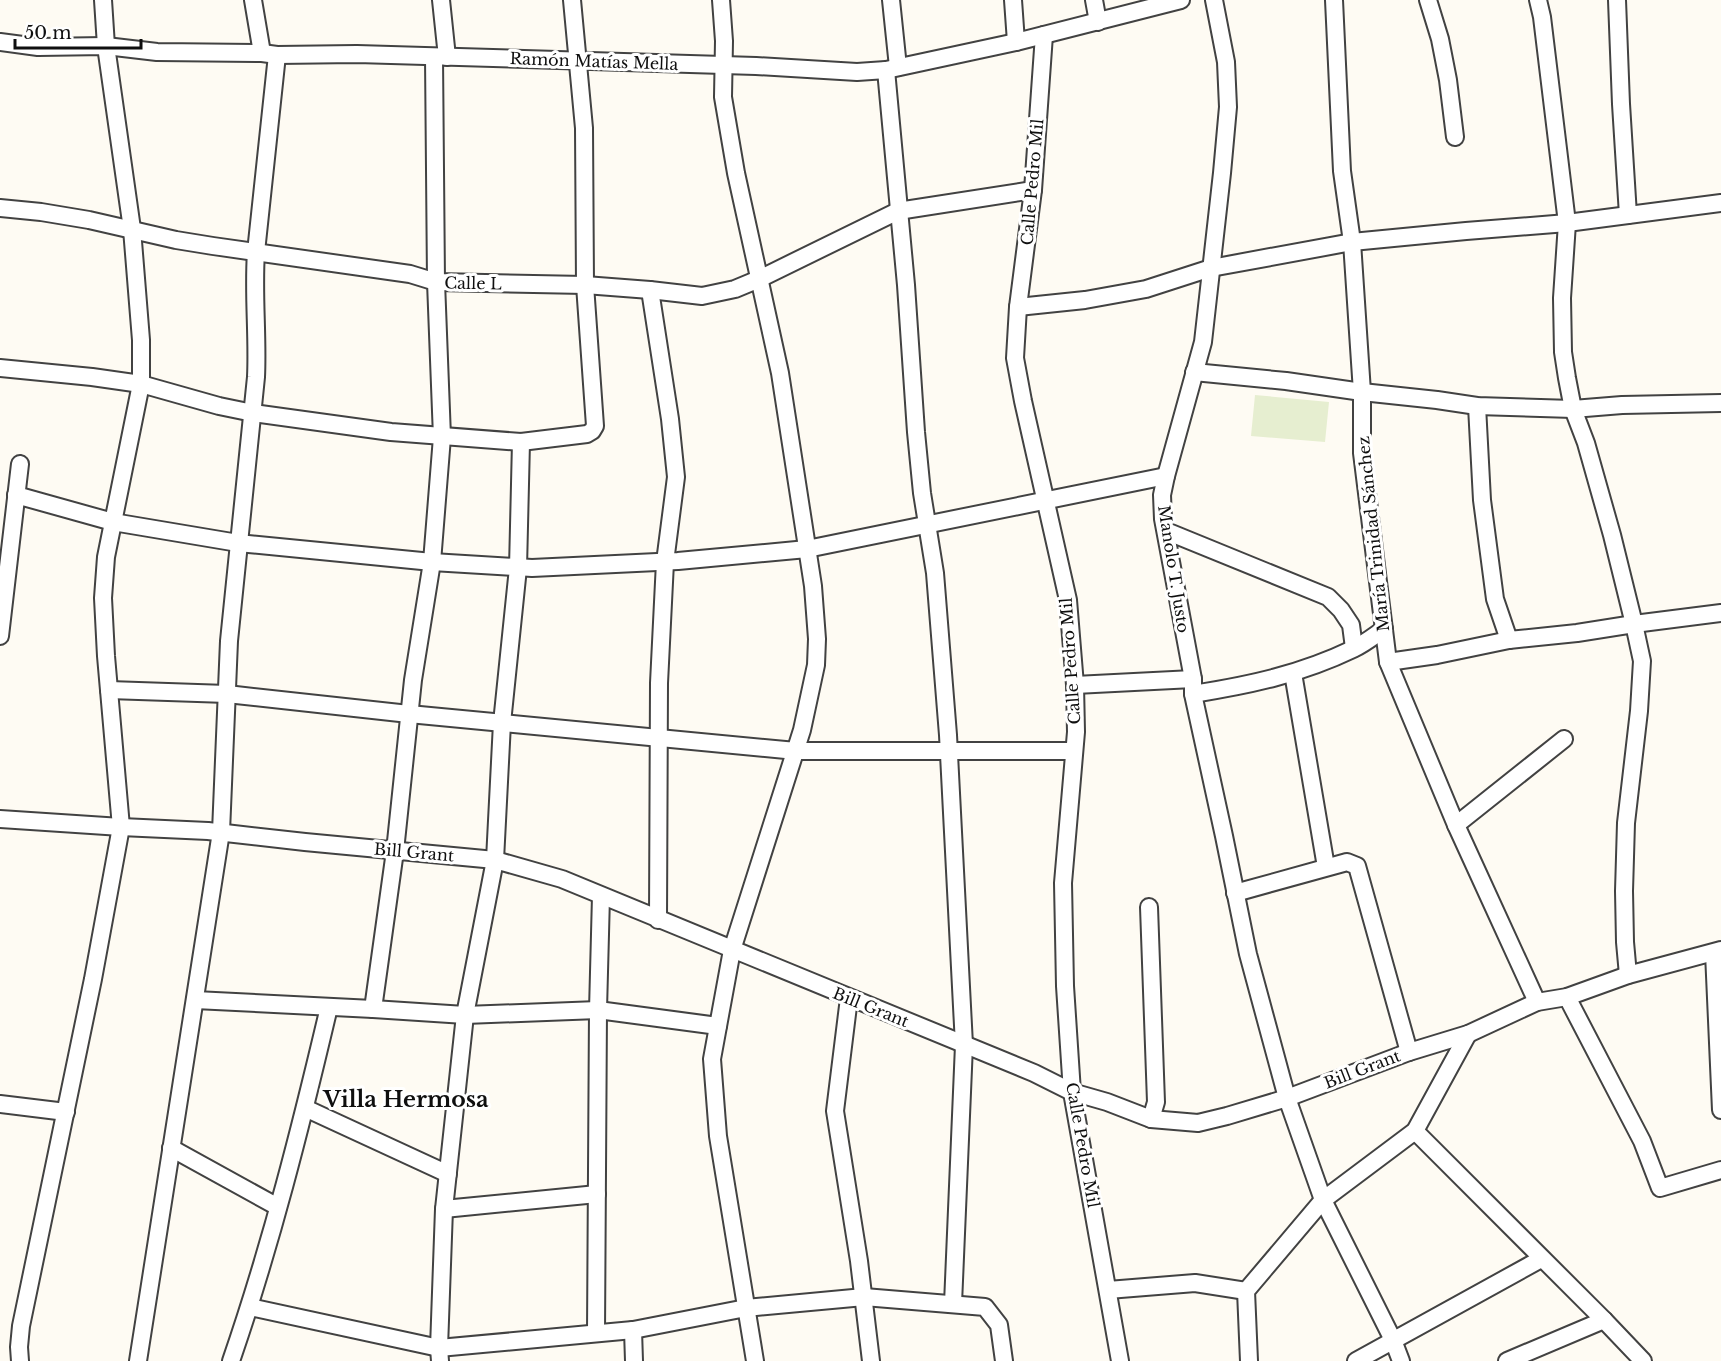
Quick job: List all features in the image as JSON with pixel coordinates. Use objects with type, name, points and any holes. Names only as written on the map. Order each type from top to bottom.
[{"type":"street","points":[[20,1361],[21,1326],[93,979],[121,828],[104,598],[106,557],[141,384],[141,340],[132,229],[106,46],[103,0]]},
{"type":"street","points":[[138,1361],[221,832],[229,641],[257,356],[254,281],[269,54],[253,0]]},
{"type":"street","points":[[373,1009],[395,851],[412,680],[432,562],[442,437],[436,282],[441,0]]},
{"type":"street","points":[[0,368],[141,384],[253,413],[314,423],[442,437],[521,442],[587,434],[592,431],[595,426],[585,285],[584,128],[573,0]]},
{"type":"street","points":[[721,0],[724,41],[723,97],[736,173],[780,373],[807,549],[817,639],[816,665],[796,751],[732,950],[712,1059],[718,1136],[755,1361]]},
{"type":"street","points":[[891,0],[898,211],[912,358],[916,432],[935,573],[948,735],[947,751],[964,1045],[953,1304]]},
{"type":"street","points":[[1013,0],[1016,42]]},
{"type":"street","points":[[1094,0],[1098,22]]},
{"type":"street","name":"Ramón Matías Mella","points":[[0,42],[38,47],[106,46],[158,51],[579,60],[857,72],[892,69],[1016,42],[1181,0]]},
{"type":"street","name":"Manolo T. Justo","points":[[1214,0],[1226,62],[1228,107],[1203,342],[1162,495],[1166,531],[1193,687],[1248,954],[1287,1098],[1323,1200],[1393,1340],[1401,1361]]},
{"type":"street","name":"María Trinidad Sánchez","points":[[1334,0],[1342,171],[1353,242],[1362,392],[1362,453],[1388,662],[1456,825],[1537,1002]]},
{"type":"street","points":[[1428,0],[1440,39],[1455,137]]},
{"type":"street","points":[[1538,0],[1568,223],[1562,298],[1563,352],[1573,409],[1589,453],[1612,536],[1642,661],[1639,711],[1626,823],[1624,891],[1628,975]]},
{"type":"street","points":[[1617,0],[1628,215]]},
{"type":"street","name":"Calle Pedro Mil","points":[[1044,35],[1033,190],[1018,307],[1015,358],[1068,600],[1075,685],[1076,732],[1063,883],[1065,987],[1072,1092],[1120,1361]]},
{"type":"street","name":"Calle L","points":[[0,208],[60,215],[176,240],[410,274],[436,282],[585,285],[702,296],[735,289],[759,279],[898,211],[1033,190]]},
{"type":"street","points":[[1018,307],[1086,300],[1146,289],[1211,268],[1353,242],[1568,223],[1721,203]]},
{"type":"street","points":[[650,290],[670,419],[676,477],[665,562],[659,683],[658,920]]},
{"type":"street","points":[[1194,372],[1286,381],[1477,406],[1573,409],[1622,405],[1721,403]]},
{"type":"street","points":[[1477,406],[1482,500],[1493,588],[1509,640]]},
{"type":"street","points":[[440,1355],[444,1209],[465,1015],[495,860],[502,723],[518,568],[521,442]]},
{"type":"street","points":[[0,636],[7,516],[16,495],[20,464]]},
{"type":"street","points":[[16,495],[113,522],[238,543],[432,562],[532,568],[665,562],[807,549],[1166,476]]},
{"type":"street","points":[[1166,531],[1328,597],[1351,625],[1354,648]]},
{"type":"street","points":[[1388,662],[1437,655],[1509,640],[1721,613]]},
{"type":"street","points":[[1075,685],[1246,686],[1293,674],[1354,648],[1384,629]]},
{"type":"street","points":[[1293,674],[1326,867]]},
{"type":"street","points":[[109,690],[227,694],[796,751],[1073,751]]},
{"type":"street","points":[[1456,825],[1564,738]]},
{"type":"street","name":"Bill Grant","points":[[0,819],[121,828],[221,832],[495,860],[562,879],[1034,1073],[1072,1092],[1107,1102],[1151,1119],[1198,1123],[1287,1098],[1408,1052],[1468,1034],[1537,1002],[1567,997],[1628,975],[1717,952]]},
{"type":"street","points":[[1236,892],[1347,862],[1358,866],[1408,1052]]},
{"type":"street","points":[[596,1333],[601,896]]},
{"type":"street","points":[[1149,907],[1156,1101],[1151,1119]]},
{"type":"street","points":[[1717,952],[1721,1110]]},
{"type":"street","points":[[1567,997],[1642,1141],[1660,1188],[1721,1170]]},
{"type":"street","points":[[849,998],[835,1111],[864,1297],[871,1361]]},
{"type":"street","points":[[195,1000],[465,1015],[598,1010],[718,1026]]},
{"type":"street","points":[[231,1361],[250,1307],[279,1207],[329,1006]]},
{"type":"street","points":[[1249,1361],[1246,1291],[1323,1200],[1415,1131],[1468,1034]]},
{"type":"street","points":[[0,1104],[66,1112]]},
{"type":"street","points":[[305,1108],[448,1174]]},
{"type":"street","points":[[1415,1131],[1643,1361]]},
{"type":"street","points":[[171,1148],[279,1207]]},
{"type":"street","points":[[444,1209],[597,1194]]},
{"type":"street","points":[[1356,1361],[1541,1259]]},
{"type":"street","points":[[1108,1290],[1195,1283],[1246,1291]]},
{"type":"street","points":[[250,1307],[440,1355],[633,1330],[746,1308],[864,1297],[985,1307],[999,1325],[1004,1361]]},
{"type":"street","points":[[1507,1361],[1604,1320]]},
{"type":"street","points":[[633,1330],[634,1361]]},
{"type":"green space","points":[[1255,395],[1329,402],[1325,442],[1251,436]]},
{"type":"district","name":"Villa Hermosa","points":[[406,1099]]}]
